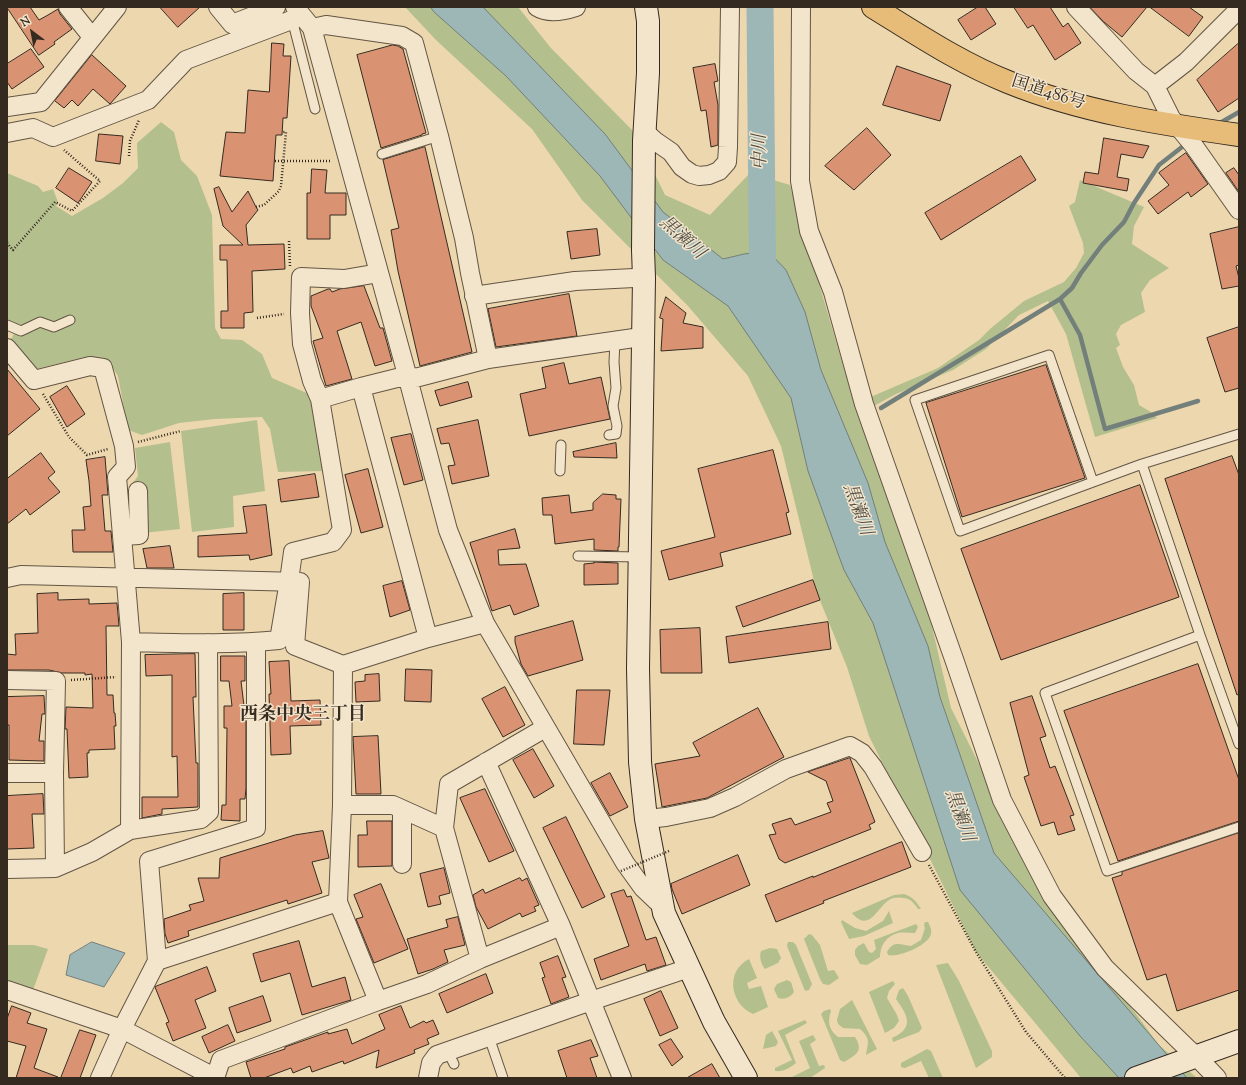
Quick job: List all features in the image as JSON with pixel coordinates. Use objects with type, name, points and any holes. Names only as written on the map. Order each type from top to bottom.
[{"type":"highway","name":"国道486号","points":[[873,7],[965,62],[1008,82],[1065,103],[1178,126],[1239,135]]},
{"type":"street","points":[[68,7],[92,37]]},
{"type":"street","points":[[7,107],[40,102],[117,7]]},
{"type":"street","points":[[218,7],[232,24],[276,7]]},
{"type":"street","points":[[537,7],[542,10],[562,11],[576,7]]},
{"type":"street","points":[[646,7],[648,21],[648,73],[644,136],[644,278],[638,668],[640,762],[646,819],[663,907],[714,1022],[746,1078]]},
{"type":"street","points":[[644,136],[655,141],[671,152],[682,167],[692,174],[699,176],[709,175],[719,171],[727,162],[730,7]]},
{"type":"street","points":[[801,7],[800,181],[809,231],[833,292],[864,404],[953,655],[1002,800],[1052,896],[1105,968],[1218,1078]]},
{"type":"street","points":[[1076,7],[1136,70],[1156,86],[1171,118],[1194,146],[1239,210]]},
{"type":"street","points":[[1156,86],[1186,62],[1239,9]]},
{"type":"street","points":[[7,133],[33,128],[53,137],[148,100],[186,60],[300,17],[326,26],[402,36],[414,42],[464,238],[474,296],[488,359]]},
{"type":"street","points":[[300,17],[379,273],[448,530],[485,623],[625,863],[643,888],[663,907]]},
{"type":"street","points":[[131,642],[208,643],[279,640],[293,552],[333,542],[342,530],[320,399],[312,381],[302,344],[300,313],[301,277],[344,279],[379,273]]},
{"type":"street","points":[[474,296],[575,281],[644,278]]},
{"type":"street","points":[[320,399],[361,387],[407,377],[419,377],[488,359],[634,338],[643,338]]},
{"type":"street","points":[[7,348],[34,380],[90,366],[103,368],[124,446],[126,467],[117,477],[131,642],[130,830]]},
{"type":"street","points":[[361,387],[428,638]]},
{"type":"street","points":[[123,536],[138,535],[138,491]]},
{"type":"street","points":[[7,578],[21,575],[300,582],[295,646],[343,665],[428,638],[485,623]]},
{"type":"street","points":[[100,1078],[122,1029],[156,961],[149,861],[256,828],[256,642]]},
{"type":"street","points":[[7,870],[55,868],[92,852],[130,830],[201,820],[209,812],[208,643]]},
{"type":"street","points":[[343,665],[342,805],[338,902],[378,1001]]},
{"type":"street","points":[[7,680],[56,682],[54,772],[55,868]]},
{"type":"street","points":[[480,959],[444,828],[449,784],[545,728]]},
{"type":"street","points":[[646,819],[710,808],[735,797],[786,769],[850,746],[862,753],[873,767],[922,852]]},
{"type":"street","points":[[486,762],[561,926],[622,1078]]},
{"type":"street","points":[[7,773],[54,772]]},
{"type":"street","points":[[342,805],[393,805],[444,828]]},
{"type":"street","points":[[402,809],[402,864]]},
{"type":"street","points":[[156,961],[338,902]]},
{"type":"street","points":[[7,990],[122,1029],[215,1078],[221,1060],[378,1001],[428,984],[480,959],[561,926]]},
{"type":"street","points":[[428,1078],[431,1063],[437,1056],[451,1058],[489,1037],[689,968]]},
{"type":"street","points":[[1136,1078],[1239,1041]]},
{"type":"lane","points":[[300,17],[315,109]]},
{"type":"lane","points":[[382,154],[439,136]]},
{"type":"lane","points":[[7,325],[21,331],[40,322],[54,327],[70,320]]},
{"type":"lane","points":[[609,436],[616,434],[613,406],[616,388],[614,362],[615,341]]},
{"type":"lane","points":[[1092,482],[1048,355],[915,400],[960,531],[1142,464],[1239,434]]},
{"type":"lane","points":[[560,471],[561,445]]},
{"type":"lane","points":[[1142,464],[1239,744]]},
{"type":"lane","points":[[578,556],[640,557]]},
{"type":"lane","points":[[1200,635],[1045,693],[1107,870],[1239,827]]},
{"type":"lane","points":[[489,1037],[503,1078]]},
{"type":"path","points":[[256,207],[264,205],[282,186],[286,132],[282,132]]},
{"type":"path","points":[[129,156],[130,141]]},
{"type":"path","points":[[7,244],[13,250],[55,202],[72,211],[100,180],[66,152]]},
{"type":"path","points":[[275,161],[333,161]]},
{"type":"path","points":[[289,241],[290,270]]},
{"type":"path","points":[[34,380],[69,437],[87,455],[181,431]]},
{"type":"path","points":[[56,682],[130,676]]},
{"type":"path","points":[[620,872],[669,851]]},
{"type":"path","points":[[922,852],[976,952],[1026,1032],[1065,1078]]},
{"type":"green space","points":[[405,7],[518,7],[551,48],[636,134],[665,195],[710,215],[750,173],[790,185],[850,389],[910,533],[951,708],[1037,880],[1159,1045],[1197,1078],[1081,1078],[976,952],[869,736],[847,667],[817,593],[781,446],[748,376],[688,306],[582,200],[532,129],[436,40]]},
{"type":"green space","points":[[161,122],[174,132],[181,160],[197,176],[212,215],[215,328],[221,339],[242,340],[262,354],[272,378],[309,394],[324,471],[278,472],[270,429],[262,417],[215,419],[179,423],[142,435],[128,430],[118,376],[109,362],[85,357],[36,369],[8,344],[17,329],[7,323],[7,173],[38,186],[43,192],[53,189],[58,202],[56,206],[72,216],[103,198],[123,183],[138,168],[137,143]]},
{"type":"green space","points":[[1080,180],[1144,207],[1134,226],[1132,244],[1169,268],[1150,280],[1141,293],[1145,312],[1121,325],[1116,334],[1120,345],[1116,348],[1123,367],[1134,385],[1139,405],[1154,414],[1157,418],[1095,437],[1066,334],[1048,301],[1019,315],[986,349],[953,370],[896,394],[872,407],[867,392],[873,396],[938,368],[979,340],[1024,301],[1064,282],[1076,268],[1084,253],[1083,243],[1069,206],[1075,202]]},
{"type":"green space","points":[[257,420],[265,491],[233,496],[234,527],[192,532],[181,431]]},
{"type":"green space","points":[[170,442],[180,529],[143,533],[132,484],[138,476],[135,448]]},
{"type":"green space","points":[[904,894],[910,896],[921,909],[918,909],[909,899],[892,898],[868,920],[863,921],[858,919],[852,913],[894,895]]},
{"type":"green space","points":[[889,911],[893,923],[864,936],[849,939],[841,922],[842,920],[855,928],[866,931],[883,921]]},
{"type":"green space","points":[[925,922],[928,922],[931,928],[931,934],[925,942],[905,953],[899,955],[888,955],[887,952],[892,946],[900,944],[911,946],[921,940],[925,928]]},
{"type":"green space","points":[[916,924],[918,927],[915,933],[900,933],[890,936],[884,942],[880,957],[867,965],[860,964],[855,955],[855,950],[858,946],[864,943],[869,952],[872,953],[876,949],[874,940]]},
{"type":"green space","points":[[809,934],[812,935],[820,945],[828,971],[834,970],[839,978],[829,985],[823,984],[820,979],[804,939]]},
{"type":"green space","points":[[788,942],[793,942],[796,945],[812,984],[809,990],[805,991],[787,946]]},
{"type":"green space","points":[[7,945],[34,945],[48,949],[33,990],[7,981]]},
{"type":"green space","points":[[770,948],[777,949],[781,958],[778,963],[765,969],[762,965],[760,953],[761,951]]},
{"type":"green space","points":[[749,959],[757,978],[747,983],[749,989],[761,986],[768,1007],[753,1014],[739,1003],[733,987],[736,971],[741,964]]},
{"type":"green space","points":[[948,963],[959,981],[992,1051],[992,1057],[976,1068],[936,965]]},
{"type":"green space","points":[[787,980],[791,982],[794,992],[787,998],[778,998],[774,989],[777,984]]},
{"type":"green space","points":[[893,981],[895,984],[889,991],[887,998],[899,1021],[894,1028],[885,1033],[869,992]]},
{"type":"green space","points":[[903,988],[922,1028],[919,1032],[893,1042],[892,1038],[903,1031],[907,1023],[906,1015],[896,999],[899,990]]},
{"type":"green space","points":[[852,1000],[877,1049],[866,1055],[868,1041],[866,1035],[860,1029],[843,1028],[838,1024],[837,1020],[840,1009]]},
{"type":"green space","points":[[830,1009],[829,1022],[833,1032],[838,1037],[855,1037],[858,1042],[859,1049],[855,1055],[844,1062],[840,1060],[821,1014]]},
{"type":"green space","points":[[805,1020],[807,1023],[785,1035],[796,1063],[784,1070],[775,1071],[775,1068],[792,1060],[778,1031]]},
{"type":"green space","points":[[772,1031],[778,1042],[776,1046],[763,1049],[766,1035]]},
{"type":"green space","points":[[813,1035],[816,1040],[810,1044],[819,1066],[824,1065],[825,1068],[810,1078],[790,1078],[810,1068],[799,1041]]},
{"type":"green space","points":[[927,1049],[931,1051],[943,1078],[929,1078],[921,1061],[905,1068],[901,1067],[901,1063]]},
{"type":"water","name":"黒瀬川","points":[[431,7],[483,7],[605,134],[663,212],[723,259],[744,254],[768,251],[786,270],[805,312],[821,370],[868,483],[885,542],[928,646],[940,697],[994,853],[1187,1078],[1119,1078],[1080,1036],[960,890],[873,623],[844,570],[808,471],[791,398],[728,306],[663,260],[600,176],[506,76],[434,12]]},
{"type":"water","points":[[92,942],[125,953],[104,987],[66,975],[70,955]]},
{"type":"building","points":[[7,7],[30,7],[39,20],[58,9],[60,14],[72,29],[54,42],[55,44],[39,55]]},
{"type":"building","points":[[160,7],[200,7],[178,27]]},
{"type":"building","points":[[978,7],[985,7],[996,24],[971,40],[958,20]]},
{"type":"building","points":[[1014,7],[1050,7],[1063,27],[1068,23],[1081,43],[1055,60],[1033,25],[1028,28]]},
{"type":"building","points":[[1090,7],[1147,7],[1122,37],[1104,22]]},
{"type":"building","points":[[1150,7],[1189,7],[1203,17],[1189,36]]},
{"type":"building","points":[[272,43],[284,44],[283,56],[291,56],[287,118],[283,118],[282,135],[276,135],[273,181],[220,176],[226,132],[245,133],[248,90],[269,92]]},
{"type":"building","points":[[1239,43],[1239,98],[1218,112],[1197,80]]},
{"type":"building","points":[[393,45],[403,49],[426,133],[381,148],[357,55]]},
{"type":"building","points":[[31,49],[44,67],[12,89],[7,82],[7,64]]},
{"type":"building","points":[[92,55],[126,86],[110,104],[93,89],[78,106],[72,100],[64,108],[55,101]]},
{"type":"building","points":[[715,64],[718,81],[714,82],[718,105],[718,145],[711,147],[706,110],[701,111],[693,68]]},
{"type":"building","points":[[897,66],[951,85],[940,121],[883,105]]},
{"type":"building","points":[[867,128],[891,155],[854,190],[825,166]]},
{"type":"building","points":[[99,134],[123,136],[120,164],[96,161]]},
{"type":"building","points":[[1104,138],[1149,146],[1143,158],[1121,154],[1117,177],[1129,179],[1127,191],[1083,183],[1085,172],[1098,174]]},
{"type":"building","points":[[425,147],[472,352],[420,366],[398,271],[391,230],[399,228],[383,160]]},
{"type":"building","points":[[1186,153],[1208,184],[1191,197],[1188,192],[1158,214],[1148,201],[1169,185],[1159,173]]},
{"type":"building","points":[[1021,156],[1036,180],[941,240],[925,213]]},
{"type":"building","points":[[69,168],[92,182],[78,203],[56,188]]},
{"type":"building","points":[[1234,168],[1239,175],[1239,192],[1226,173]]},
{"type":"building","points":[[312,169],[327,170],[325,193],[346,193],[346,215],[330,215],[330,239],[307,239],[307,193],[310,193]]},
{"type":"building","points":[[219,187],[232,212],[248,191],[258,210],[246,225],[248,245],[284,244],[285,269],[252,271],[253,312],[244,313],[244,328],[221,328],[221,311],[228,311],[227,260],[220,260],[220,245],[243,245],[223,226],[214,189]]},
{"type":"building","points":[[1239,227],[1239,265],[1236,266],[1239,286],[1222,289],[1210,234]]},
{"type":"building","points":[[597,229],[600,255],[571,259],[567,232]]},
{"type":"building","points":[[364,286],[380,328],[383,328],[392,361],[375,366],[361,322],[337,331],[352,379],[326,386],[313,341],[323,338],[311,306],[311,296],[328,289],[332,292],[340,289]]},
{"type":"building","points":[[569,294],[577,336],[496,347],[488,309]]},
{"type":"building","points":[[666,297],[686,313],[683,323],[703,327],[703,348],[661,351],[663,319],[660,318]]},
{"type":"building","points":[[1239,327],[1239,388],[1225,392],[1207,338]]},
{"type":"building","points":[[564,363],[569,384],[601,377],[610,419],[529,436],[520,394],[546,388],[542,368]]},
{"type":"building","points":[[1046,365],[1085,478],[962,517],[926,403]]},
{"type":"building","points":[[7,369],[40,409],[7,436]]},
{"type":"building","points":[[468,382],[472,397],[440,406],[435,391]]},
{"type":"building","points":[[67,386],[85,414],[67,427],[50,397]]},
{"type":"building","points":[[478,420],[489,476],[452,484],[448,466],[455,465],[449,443],[441,444],[437,429]]},
{"type":"building","points":[[411,434],[423,480],[404,485],[391,438]]},
{"type":"building","points":[[616,443],[617,458],[574,457],[573,452]]},
{"type":"building","points":[[773,450],[789,512],[786,513],[791,534],[720,553],[723,566],[669,580],[661,551],[715,537],[698,469]]},
{"type":"building","points":[[41,453],[55,472],[48,478],[60,492],[30,515],[26,509],[7,524],[7,479]]},
{"type":"building","points":[[1232,456],[1239,475],[1239,694],[1237,695],[1165,479]]},
{"type":"building","points":[[105,457],[108,495],[102,495],[105,531],[111,531],[113,552],[73,552],[72,530],[85,530],[83,507],[91,506],[86,460]]},
{"type":"building","points":[[368,469],[383,527],[361,533],[345,475]]},
{"type":"building","points":[[315,474],[319,497],[281,502],[278,480]]},
{"type":"building","points":[[1140,485],[1179,597],[1001,660],[961,549]]},
{"type":"building","points":[[603,494],[616,495],[616,499],[621,499],[618,551],[594,550],[594,539],[555,544],[552,515],[543,515],[542,498],[569,495],[571,513],[593,510],[593,503]]},
{"type":"building","points":[[266,505],[272,555],[250,560],[249,555],[198,557],[198,536],[247,533],[243,507]]},
{"type":"building","points":[[515,529],[520,548],[498,550],[499,565],[526,564],[539,606],[514,615],[510,605],[492,611],[470,543]]},
{"type":"building","points":[[170,546],[174,568],[147,568],[143,549]]},
{"type":"building","points":[[594,562],[618,563],[618,584],[584,585],[584,564]]},
{"type":"building","points":[[813,580],[820,600],[743,627],[736,607]]},
{"type":"building","points":[[402,581],[410,610],[390,617],[383,586]]},
{"type":"building","points":[[58,593],[58,600],[89,599],[89,604],[117,603],[119,626],[106,626],[107,695],[113,695],[116,726],[114,726],[115,749],[89,750],[89,753],[87,753],[88,777],[69,778],[67,729],[65,729],[66,707],[93,708],[92,674],[85,675],[85,673],[62,673],[49,670],[7,670],[7,654],[16,655],[15,634],[38,633],[37,594]]},
{"type":"building","points":[[244,593],[244,630],[223,630],[223,594]]},
{"type":"building","points":[[573,621],[583,660],[528,676],[521,664],[515,637]]},
{"type":"building","points":[[828,622],[831,649],[729,663],[726,637]]},
{"type":"building","points":[[700,628],[702,673],[661,673],[660,630]]},
{"type":"building","points":[[195,654],[196,697],[193,697],[196,763],[198,763],[198,807],[162,809],[162,814],[142,818],[142,797],[178,797],[177,756],[172,757],[172,675],[146,676],[145,655]]},
{"type":"building","points":[[221,656],[245,656],[245,681],[241,681],[244,706],[246,706],[246,788],[245,799],[240,799],[240,821],[221,820],[222,805],[226,805],[227,728],[224,728],[224,706],[232,706],[229,681],[221,681]]},
{"type":"building","points":[[289,661],[291,701],[320,700],[321,725],[290,726],[291,754],[271,755],[269,694],[271,694],[269,662]]},
{"type":"building","points":[[1198,664],[1239,780],[1239,821],[1118,861],[1064,711]]},
{"type":"building","points":[[406,669],[432,670],[431,702],[405,701]]},
{"type":"building","points":[[379,674],[380,701],[356,702],[355,682],[365,681],[365,675]]},
{"type":"building","points":[[505,687],[525,725],[503,737],[482,699]]},
{"type":"building","points":[[577,690],[610,690],[604,745],[574,744]]},
{"type":"building","points":[[44,696],[45,714],[42,714],[39,741],[44,741],[44,761],[9,760],[7,697]]},
{"type":"building","points":[[1032,696],[1046,736],[1040,738],[1050,768],[1055,766],[1074,815],[1070,816],[1075,830],[1058,835],[1054,822],[1041,826],[1024,777],[1029,775],[1010,703]]},
{"type":"building","points":[[758,708],[784,757],[707,798],[662,807],[655,764],[700,756],[693,743]]},
{"type":"building","points":[[378,736],[381,794],[356,794],[353,737]]},
{"type":"building","points":[[533,749],[554,786],[534,798],[513,760]]},
{"type":"building","points":[[850,758],[875,822],[869,825],[871,829],[785,863],[779,859],[769,835],[776,834],[772,824],[791,818],[795,825],[831,812],[827,803],[833,801],[826,781],[808,772]]},
{"type":"building","points":[[610,773],[628,807],[610,816],[591,783]]},
{"type":"building","points":[[485,789],[514,851],[489,862],[460,798]]},
{"type":"building","points":[[43,794],[44,814],[32,814],[34,848],[7,849],[7,796]]},
{"type":"building","points":[[566,817],[605,897],[582,908],[543,828]]},
{"type":"building","points":[[367,821],[392,821],[392,866],[358,867],[358,835],[367,835]]},
{"type":"building","points":[[323,831],[329,858],[312,862],[322,893],[288,904],[287,900],[188,931],[189,936],[168,943],[165,934],[164,919],[191,910],[189,905],[204,901],[198,878],[219,878],[220,858],[295,835]]},
{"type":"building","points":[[1239,833],[1239,990],[1177,1011],[1166,974],[1147,980],[1112,878],[1122,875],[1122,872]]},
{"type":"building","points":[[902,842],[911,867],[823,901],[824,903],[776,922],[765,895]]},
{"type":"building","points":[[738,855],[750,885],[682,914],[671,884]]},
{"type":"building","points":[[444,868],[450,893],[439,896],[441,904],[428,907],[420,874]]},
{"type":"building","points":[[520,878],[522,881],[527,878],[539,905],[534,907],[536,911],[522,917],[520,913],[488,929],[476,907],[473,895],[483,889],[485,893]]},
{"type":"building","points":[[381,884],[408,949],[374,963],[356,919],[363,917],[354,895]]},
{"type":"building","points":[[624,890],[627,897],[631,896],[646,940],[656,937],[666,965],[647,971],[645,964],[601,980],[594,959],[629,946],[611,894]]},
{"type":"building","points":[[458,917],[465,945],[444,950],[448,962],[418,974],[407,939],[448,927],[446,920]]},
{"type":"building","points":[[299,941],[312,987],[345,977],[351,1000],[302,1015],[290,973],[261,982],[253,954]]},
{"type":"building","points":[[558,956],[566,977],[562,978],[569,997],[551,1004],[542,978],[545,977],[540,963]]},
{"type":"building","points":[[207,967],[216,991],[195,1000],[206,1028],[173,1041],[166,1023],[169,1022],[155,987]]},
{"type":"building","points":[[486,974],[493,993],[447,1013],[439,994]]},
{"type":"building","points":[[661,991],[678,1028],[660,1036],[644,999]]},
{"type":"building","points":[[263,996],[271,1021],[237,1033],[229,1008]]},
{"type":"building","points":[[12,1006],[31,1013],[27,1023],[47,1029],[34,1068],[58,1078],[16,1078],[26,1046],[7,1041],[7,1019]]},
{"type":"building","points":[[401,1006],[410,1028],[424,1021],[426,1023],[433,1020],[439,1034],[427,1039],[429,1044],[414,1050],[415,1053],[376,1068],[379,1050],[344,1064],[343,1061],[312,1072],[310,1066],[293,1073],[291,1068],[264,1078],[251,1078],[246,1062],[328,1032],[328,1034],[347,1029],[352,1044],[385,1029],[379,1015]]},
{"type":"building","points":[[228,1025],[235,1041],[209,1053],[202,1037]]},
{"type":"building","points":[[80,1030],[96,1035],[80,1078],[61,1078]]},
{"type":"building","points":[[671,1039],[683,1057],[672,1066],[659,1045]]},
{"type":"building","points":[[591,1040],[598,1056],[590,1058],[597,1078],[567,1078],[558,1051]]},
{"type":"building","points":[[712,1064],[720,1078],[687,1078]]},
{"type":"waterway","name":"中川","points":[[760,7],[763,290]]},
{"type":"waterway","points":[[1220,123],[1239,112]]},
{"type":"waterway","points":[[881,408],[1060,299],[1072,288],[1081,273],[1102,245],[1124,222],[1134,203],[1159,165],[1182,147]]},
{"type":"waterway","points":[[1060,299],[1080,335],[1105,429],[1198,401]]},
{"type":"district","name":"西条中央三丁目","points":[[303,716]]}]
